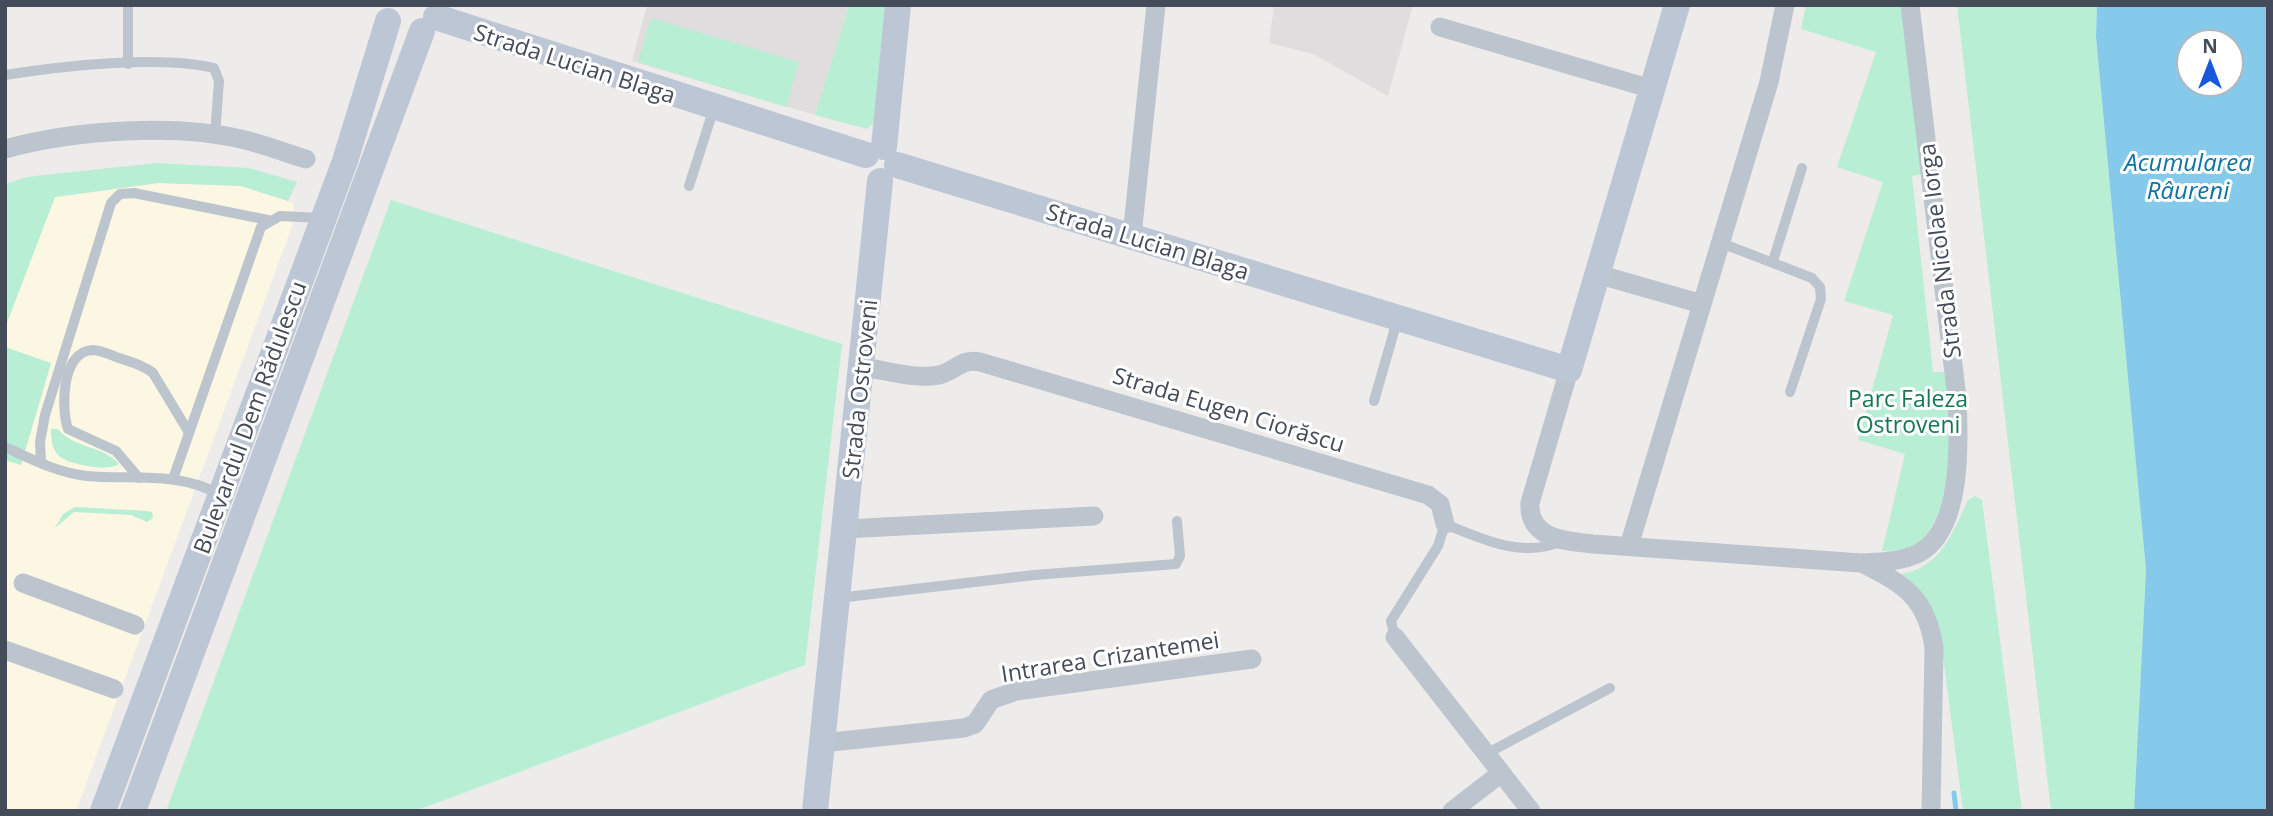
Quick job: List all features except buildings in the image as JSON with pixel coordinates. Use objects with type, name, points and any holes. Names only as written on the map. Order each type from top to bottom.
[{"type":"street","name":"Strada Ostroveni","points":[[815,811],[898,5]]},
{"type":"street","points":[[1132,236],[1156,5]]},
{"type":"street","points":[[1677,5],[1530,503],[1533,524],[1542,533],[1564,541],[1861,563],[1902,586],[1920,602],[1931,626],[1934,674],[1931,811]]},
{"type":"street","points":[[1629,546],[1769,82],[1785,5]]},
{"type":"street","name":"Strada Nicolae Iorga","points":[[1861,563],[1896,561],[1920,552],[1935,540],[1945,522],[1957,469],[1957,398],[1910,5]]},
{"type":"street","name":"Strada Lucian Blaga","points":[[385,13],[401,32],[432,18],[882,162],[1569,370]]},
{"type":"street","name":"Bulevardul Dem Rădulescu","points":[[103,811],[374,74],[385,13]]},
{"type":"street","name":"Bulevardul Dem Rădulescu","points":[[134,811],[432,18]]},
{"type":"street","points":[[1440,27],[1653,89]]},
{"type":"street","points":[[5,149],[95,135],[145,132],[215,135],[306,159]]},
{"type":"street","points":[[1597,274],[1702,304]]},
{"type":"street","name":"Strada Eugen Ciorăscu","points":[[862,367],[928,376],[942,374],[963,361],[992,365],[1428,495],[1440,504],[1446,524]]},
{"type":"street","points":[[845,528],[1094,516]]},
{"type":"street","points":[[23,583],[135,625]]},
{"type":"street","points":[[1395,637],[1531,811]]},
{"type":"street","points":[[5,650],[114,690]]},
{"type":"street","name":"Intrarea Crizantemei","points":[[821,743],[964,729],[975,724],[991,700],[1016,691],[1252,659]]},
{"type":"street","points":[[1452,811],[1500,774]]},
{"type":"lane","points":[[128,5],[128,64]]},
{"type":"lane","points":[[5,75],[72,66],[128,64],[201,65],[214,68],[219,81],[215,135]]},
{"type":"lane","points":[[689,186],[714,108]]},
{"type":"lane","points":[[1773,261],[1802,167]]},
{"type":"lane","points":[[41,463],[40,442],[45,415],[111,203],[120,194],[134,193],[268,220]]},
{"type":"lane","points":[[173,479],[261,227],[268,220],[280,216],[323,218]]},
{"type":"lane","points":[[1721,243],[1812,278],[1820,287],[1821,299],[1790,392]]},
{"type":"lane","points":[[1374,401],[1398,317]]},
{"type":"lane","points":[[139,478],[117,451],[68,429],[63,405],[65,387],[72,365],[81,354],[93,350],[146,367],[153,373],[188,431]]},
{"type":"lane","points":[[5,447],[71,473],[173,479],[208,488],[221,496]]},
{"type":"lane","points":[[838,598],[1034,575],[1177,564],[1180,556],[1177,521]]},
{"type":"lane","points":[[1395,637],[1391,629],[1394,613],[1437,546],[1446,524],[1510,546],[1549,547],[1564,541]]},
{"type":"lane","points":[[1485,754],[1610,688]]},
{"type":"shaded area","points":[[647,5],[849,5],[815,115],[632,61]]},
{"type":"shaded area","points":[[1274,5],[1413,5],[1388,96],[1313,54],[1269,43]]},
{"type":"shaded area","points":[[159,183],[241,186],[294,203],[292,227],[76,811],[5,811],[5,460],[21,465],[51,363],[5,347],[5,328],[55,197]]},
{"type":"green space","points":[[849,5],[885,5],[874,122],[867,129],[815,115]]},
{"type":"green space","name":"Parc Faleza Ostroveni","points":[[1806,5],[1906,5],[1923,174],[1912,176],[1933,372],[1945,372],[1949,438],[1945,486],[1940,508],[1931,528],[1918,543],[1901,550],[1882,551],[1905,454],[1858,440],[1893,315],[1844,301],[1883,182],[1837,167],[1876,52],[1801,29]]},
{"type":"green space","points":[[1957,5],[2097,5],[2096,37],[2146,570],[2134,811],[2051,811]]},
{"type":"green space","points":[[651,18],[799,62],[786,107],[638,62]]},
{"type":"green space","points":[[156,163],[249,168],[297,182],[288,201],[241,186],[159,183],[55,197],[5,328],[5,184],[27,177]]},
{"type":"green space","points":[[391,200],[842,344],[805,665],[415,811],[166,811]]},
{"type":"green space","points":[[5,347],[51,363],[21,465],[5,460]]},
{"type":"green space","points":[[51,429],[58,429],[72,440],[105,453],[119,464],[98,467],[80,465],[64,459],[55,451]]},
{"type":"green space","points":[[1975,496],[1982,500],[2022,811],[1963,811],[1940,633],[1895,575],[1923,567],[1933,559],[1949,538],[1968,500]]},
{"type":"green space","points":[[75,507],[147,511],[152,512],[153,518],[147,522],[131,515],[74,512],[55,528],[63,514]]},
{"type":"water","name":"Acumularea Râureni","points":[[2097,5],[2268,5],[2268,811],[2134,811],[2146,570],[2096,37]]},
{"type":"waterway","points":[[1954,793],[1956,811]]}]
